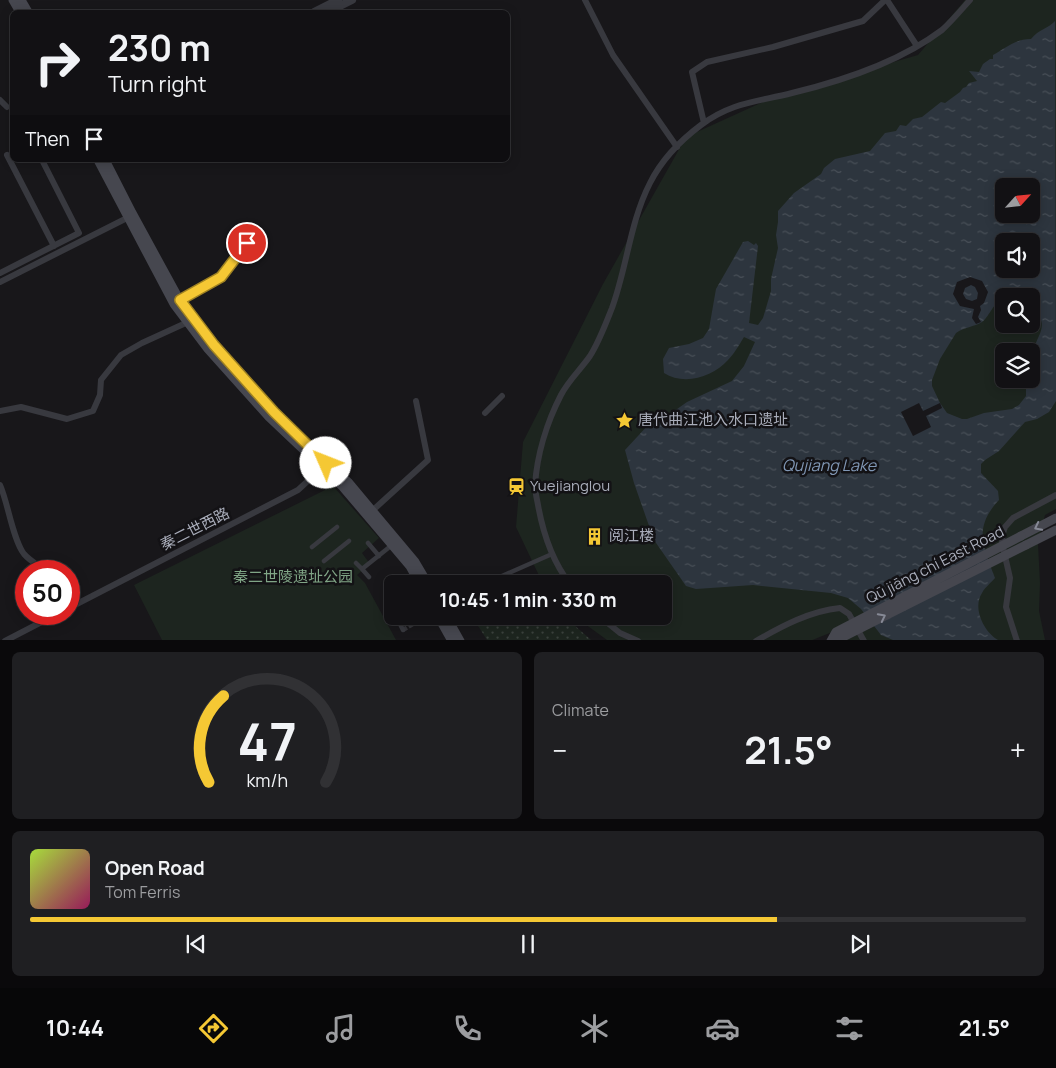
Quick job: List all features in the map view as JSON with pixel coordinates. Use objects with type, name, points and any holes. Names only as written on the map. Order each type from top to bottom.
[{"type":"main road","points":[[99,162],[174,304],[208,349],[269,417],[324,465],[348,482],[415,562],[423,575]]},
{"type":"main road","points":[[106,162],[180,300],[214,345],[324,465],[410,566],[415,575]]},
{"type":"main road","name":"Qū jiāng chí East Road","points":[[835,640],[836,632],[1056,518]]},
{"type":"main road","name":"Qū jiāng chí East Road","points":[[835,640],[1056,530]]},
{"type":"main road","points":[[443,625],[452,640]]},
{"type":"main road","points":[[451,625],[460,640]]},
{"type":"street","points":[[318,10],[338,0]]},
{"type":"street","points":[[332,10],[352,0]]},
{"type":"street","points":[[585,0],[612,55],[677,147]]},
{"type":"street","points":[[704,123],[692,72],[707,62],[773,48],[863,21],[886,0],[917,46]]},
{"type":"street","points":[[565,575],[552,554],[542,525],[535,488],[544,434],[562,394],[591,354],[611,309],[619,286],[632,228],[650,183],[663,163],[686,137],[719,113],[738,104],[833,82],[873,66],[917,46],[942,29],[970,0]]},
{"type":"street","points":[[0,100],[7,107]]},
{"type":"street","points":[[7,155],[10,161]]},
{"type":"street","points":[[11,162],[54,246]]},
{"type":"street","points":[[1,270],[79,233],[43,162]]},
{"type":"street","points":[[0,282],[127,218]]},
{"type":"street","points":[[180,300],[221,277],[247,243]]},
{"type":"street","points":[[0,411],[21,407],[67,419],[93,411],[100,395],[101,380],[121,354],[188,322]]},
{"type":"street","points":[[485,413],[502,396]]},
{"type":"street","points":[[372,511],[428,460],[416,401]]},
{"type":"street","name":"秦二世西路","points":[[80,602],[298,490],[324,465]]},
{"type":"street","points":[[0,485],[8,506],[14,531],[24,554],[32,560]]},
{"type":"street","points":[[1017,640],[1006,608],[1010,578],[1002,543],[1003,533],[1013,518],[1056,495]]},
{"type":"street","points":[[312,547],[337,527]]},
{"type":"street","points":[[324,561],[349,541]]},
{"type":"street","points":[[368,542],[379,556]]},
{"type":"street","points":[[362,570],[392,545]]},
{"type":"street","points":[[504,575],[552,554]]},
{"type":"street","points":[[356,563],[370,577]]},
{"type":"street","points":[[756,640],[806,616],[840,608],[849,614],[864,640]]},
{"type":"street","points":[[5,640],[35,625]]},
{"type":"street","points":[[400,625],[403,630]]},
{"type":"street","points":[[611,625],[620,632],[638,640]]},
{"type":"green space","points":[[965,0],[1056,0],[1056,509],[1045,515],[1038,544],[1039,611],[1045,640],[846,640],[837,630],[812,640],[607,640],[586,625],[672,625],[672,575],[539,575],[516,527],[523,442],[603,284],[686,137],[776,96],[918,55]]},
{"type":"green space","name":"秦二世陵遗址公园","points":[[333,486],[379,538],[362,553],[370,564],[357,575],[365,583],[384,618],[384,625],[388,625],[396,640],[162,640],[134,585]]},
{"type":"green space","points":[[478,625],[574,625],[591,640],[487,640]]},
{"type":"water","name":"Qujiang Lake","points":[[1055,21],[1056,401],[1049,412],[1037,419],[1025,422],[999,451],[981,464],[981,473],[998,491],[999,500],[991,510],[983,529],[984,547],[995,578],[983,591],[978,606],[984,626],[998,640],[893,640],[881,635],[861,609],[848,598],[831,593],[753,585],[696,589],[686,586],[654,540],[634,483],[625,450],[650,423],[656,424],[687,402],[732,381],[744,366],[755,342],[744,337],[722,366],[706,375],[689,379],[680,379],[664,373],[663,359],[669,348],[689,344],[703,338],[709,329],[716,289],[743,242],[748,241],[754,245],[756,243],[758,246],[749,323],[758,325],[763,318],[771,291],[771,279],[778,248],[776,235],[778,211],[794,193],[821,174],[824,168],[835,159],[870,151],[885,133],[896,131],[900,125],[906,126],[913,119],[922,117],[941,102],[945,103],[969,83],[977,81],[969,71],[979,72],[983,64],[993,59],[993,55],[1015,42],[1031,39]],"holes":[[[995,288],[1040,288],[1041,330],[1036,343],[1040,343],[1040,388],[1026,388],[1026,396],[1019,405],[1012,409],[984,413],[967,419],[947,413],[932,386],[932,380],[940,359],[956,333],[982,322],[988,316],[995,305]]]},
{"type":"pier","points":[[970,277],[982,281],[988,292],[984,303],[980,306],[981,310],[978,317],[981,322],[976,324],[972,318],[974,309],[960,306],[953,294],[957,282]],"holes":[[[971,285],[975,287],[978,293],[977,299],[972,301],[966,299],[963,294],[965,288]]]},
{"type":"pier","points":[[919,403],[923,411],[940,403],[942,408],[926,416],[931,427],[913,436],[901,412]]},
{"type":"tunnel","points":[[403,630],[411,625]]},
{"type":"place","name":"唐代曲江池入水口遗址","points":[[624,420]]},
{"type":"place","name":"Yuejianglou","points":[[516,486]]},
{"type":"place","name":"阅江楼","points":[[595,536]]},
{"type":"route","points":[[247,243],[221,277],[180,300],[214,345],[274,412],[326,463]]}]
